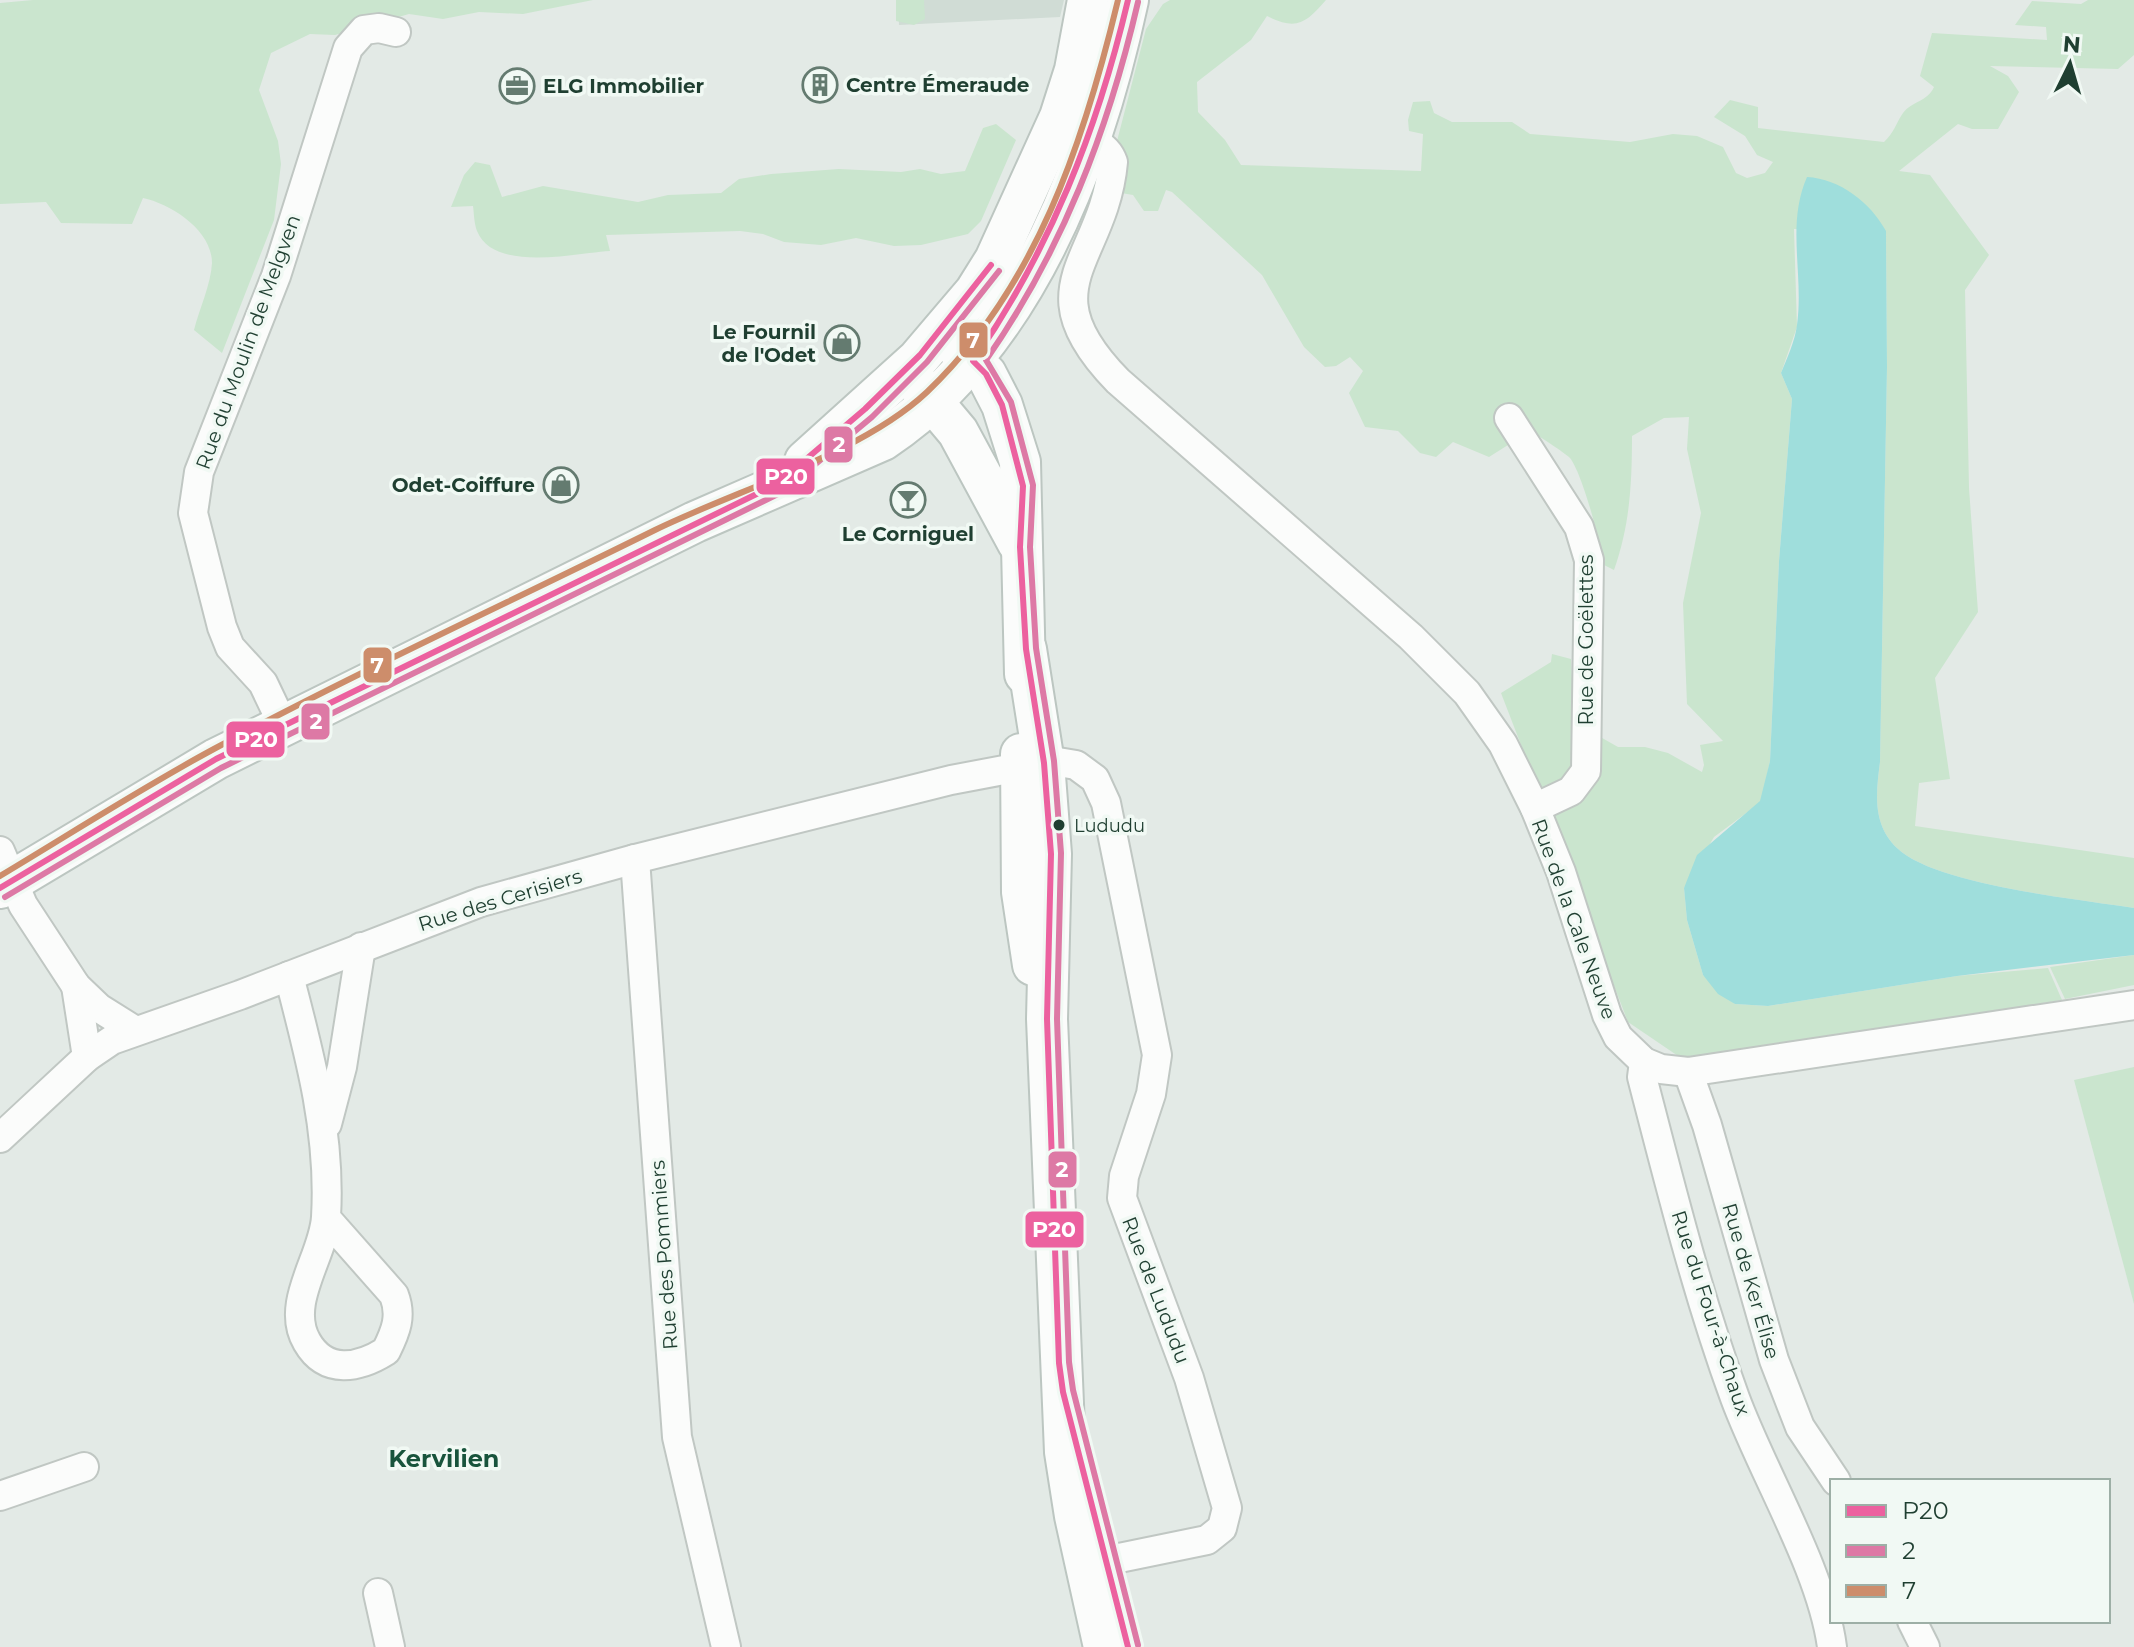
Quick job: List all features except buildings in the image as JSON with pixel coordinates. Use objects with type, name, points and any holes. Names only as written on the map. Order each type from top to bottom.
[{"type":"street","points":[[777,484],[840,433],[905,370],[975,292],[1070,139],[1075,70],[1088,0]]},
{"type":"street","points":[[134,1030],[99,1008],[76,986],[5,873],[283,725],[777,484],[883,440],[934,401],[973,361],[1011,307],[1034,265],[1070,139],[1128,0]]},
{"type":"street","name":"Rue du Moulin de Melgven","points":[[283,725],[263,683],[230,647],[222,627],[200,553],[193,513],[195,492],[199,472],[276,276],[348,48],[364,30],[379,28],[396,32]]},
{"type":"street","name":"Rue de la Cale Neuve","points":[[1070,139],[1104,147],[1113,162],[1102,208],[1074,283],[1073,316],[1086,347],[1118,381],[1450,674],[1490,724],[1535,808],[1561,872],[1607,1015],[1628,1050],[1644,1062]]},
{"type":"street","points":[[941,333],[973,361],[996,392],[1020,462],[1023,486],[1020,547],[1032,765],[1022,892],[1032,963],[1047,1019],[1063,1392],[1096,1564],[1104,1647]]},
{"type":"street","points":[[905,370],[934,401],[969,450],[1020,547]]},
{"type":"street","name":"Rue de Goëlettes","points":[[1509,418],[1579,527],[1589,560],[1586,771],[1571,791],[1535,808]]},
{"type":"street","name":"Rue de Lududu","points":[[1032,765],[1071,764],[1088,773],[1106,803],[1157,1055],[1154,1082],[1124,1176],[1122,1198],[1185,1367],[1227,1508],[1222,1528],[1207,1540],[1096,1564]]},
{"type":"street","name":"Rue des Cerisiers","points":[[0,1138],[87,1057],[134,1030],[289,976],[481,902],[635,859],[951,780],[1032,765]]},
{"type":"street","name":"Rue des Pommiers","points":[[635,859],[677,1437],[726,1647]]},
{"type":"street","points":[[325,1133],[342,1067],[361,947]]},
{"type":"street","points":[[289,976],[325,1133],[326,1218],[306,1283],[301,1323],[306,1340],[318,1356],[339,1365],[355,1366],[386,1351],[399,1317],[398,1306],[394,1295],[326,1218]]},
{"type":"street","points":[[76,986],[87,1057]]},
{"type":"street","points":[[1644,1062],[1661,1069],[1688,1072],[2134,1005]]},
{"type":"street","name":"Rue du Four-à-Chaux","points":[[1644,1062],[1642,1077],[1715,1339],[1736,1401],[1809,1572],[1829,1628],[1832,1647]]},
{"type":"street","name":"Rue de Ker Élise","points":[[1688,1072],[1707,1125],[1774,1360],[1800,1427],[1835,1479]]},
{"type":"street","points":[[0,1496],[84,1467]]},
{"type":"street","points":[[1096,1564],[1128,1647]]},
{"type":"street","points":[[378,1593],[387,1646]]},
{"type":"street","points":[[1913,1623],[1925,1647]]},
{"type":"shaded area","points":[[898,0],[1064,0],[1060,17],[899,25]]},
{"type":"green space","points":[[33,0],[593,0],[523,14],[479,12],[443,19],[409,14],[335,35],[310,34],[271,53],[259,90],[278,141],[281,164],[274,220],[222,353],[194,330],[212,263],[205,240],[188,220],[166,206],[143,198],[132,224],[61,223],[46,202],[0,204],[0,3]]},
{"type":"green space","points":[[896,0],[924,0],[925,19],[914,25],[896,21]]},
{"type":"green space","points":[[1170,0],[1326,0],[1313,14],[1294,24],[1267,16],[1251,40],[1197,82],[1198,112],[1225,140],[1241,165],[1421,171],[1423,134],[1409,131],[1408,120],[1413,102],[1430,101],[1434,113],[1452,122],[1512,122],[1530,134],[1630,142],[1673,134],[1697,136],[1723,147],[1736,173],[1747,178],[1765,173],[1773,162],[1757,155],[1745,136],[1714,117],[1730,100],[1758,107],[1758,128],[1884,142],[1903,113],[1934,87],[1920,76],[1932,33],[2047,40],[2046,27],[2015,25],[2032,1],[2081,4],[2088,0],[2134,0],[2134,55],[2118,69],[1990,66],[2008,76],[2019,92],[1998,129],[1972,129],[1958,124],[1899,171],[1930,175],[1989,255],[1965,290],[1969,488],[1978,612],[1935,678],[1950,779],[1919,783],[1915,826],[2134,858],[2134,908],[2045,895],[1942,872],[1916,861],[1897,848],[1883,829],[1877,797],[1887,367],[1886,231],[1794,229],[1797,327],[1781,373],[1792,399],[1779,561],[1770,761],[1761,802],[1714,837],[1684,888],[1687,920],[1703,975],[1735,1004],[1768,1006],[1957,976],[2048,968],[2062,1000],[1684,1060],[1628,1022],[1501,693],[1551,662],[1552,654],[1571,659],[1574,722],[1618,747],[1645,747],[1668,753],[1702,772],[1704,765],[1700,745],[1723,741],[1687,704],[1683,603],[1701,513],[1687,449],[1689,417],[1664,418],[1632,436],[1629,504],[1624,537],[1614,570],[1602,564],[1590,510],[1570,458],[1514,419],[1508,445],[1489,457],[1453,442],[1436,457],[1420,453],[1398,431],[1365,427],[1349,393],[1363,371],[1350,357],[1336,366],[1325,367],[1304,347],[1262,275],[1172,192],[1166,190],[1158,211],[1144,211],[1133,195],[1121,193],[1117,141],[1146,29],[1163,4]]},
{"type":"green space","points":[[996,124],[1016,140],[981,221],[968,234],[921,245],[894,246],[856,238],[821,245],[784,242],[763,234],[740,231],[606,235],[610,251],[537,258],[500,252],[486,244],[477,231],[473,206],[451,207],[464,175],[475,162],[490,165],[502,197],[543,186],[638,202],[668,195],[721,193],[739,179],[771,174],[839,169],[901,172],[920,169],[941,174],[965,171],[983,128]]},
{"type":"green space","points":[[2134,955],[2134,985],[2065,999],[2050,967]]},
{"type":"green space","points":[[2134,1067],[2134,1304],[2074,1080]]},
{"type":"water","points":[[1807,177],[1831,182],[1853,194],[1872,211],[1886,231],[1887,367],[1877,797],[1883,829],[1897,848],[1916,861],[1942,872],[2045,895],[2134,908],[2134,955],[1957,976],[1768,1006],[1735,1004],[1718,994],[1703,975],[1687,920],[1684,888],[1697,855],[1760,801],[1770,761],[1779,561],[1792,399],[1781,373],[1797,325],[1796,231]]},
{"type":"transit line","name":"7","points":[[0,876],[158,780],[267,721],[655,530],[834,452],[900,414],[927,392],[965,351],[998,307],[1026,260],[1051,210],[1071,159],[1105,53],[1118,0]]},
{"type":"transit line","name":"P20","points":[[1128,0],[1102,96],[1068,188],[1025,276],[973,361],[986,374],[1002,405],[1023,486],[1020,547],[1026,649],[1044,763],[1051,854],[1047,1019],[1059,1363],[1063,1392],[1128,1647]]},
{"type":"transit line","name":"2","points":[[1138,2],[1097,143],[1060,233],[1013,319],[986,360],[1011,402],[1033,485],[1030,547],[1036,648],[1054,761],[1061,853],[1057,1019],[1069,1362],[1073,1390],[1138,1645]]},
{"type":"transit line","name":"P20","points":[[0,888],[216,759],[777,484],[865,409],[920,355],[991,265]]},
{"type":"transit line","name":"2","points":[[5,897],[221,768],[782,492],[872,417],[927,362],[999,271]]},
{"type":"place","name":"Centre Émeraude","points":[[820,85]]},
{"type":"place","name":"ELG Immobilier","points":[[517,86]]},
{"type":"place","name":"Le Fournil de l'Odet","points":[[842,343]]},
{"type":"place","name":"Odet-Coiffure","points":[[561,485]]},
{"type":"place","name":"Le Corniguel","points":[[908,500]]},
{"type":"place","name":"Lududu","points":[[1059,825]]},
{"type":"district","name":"Kervilien","points":[[444,1459]]}]
